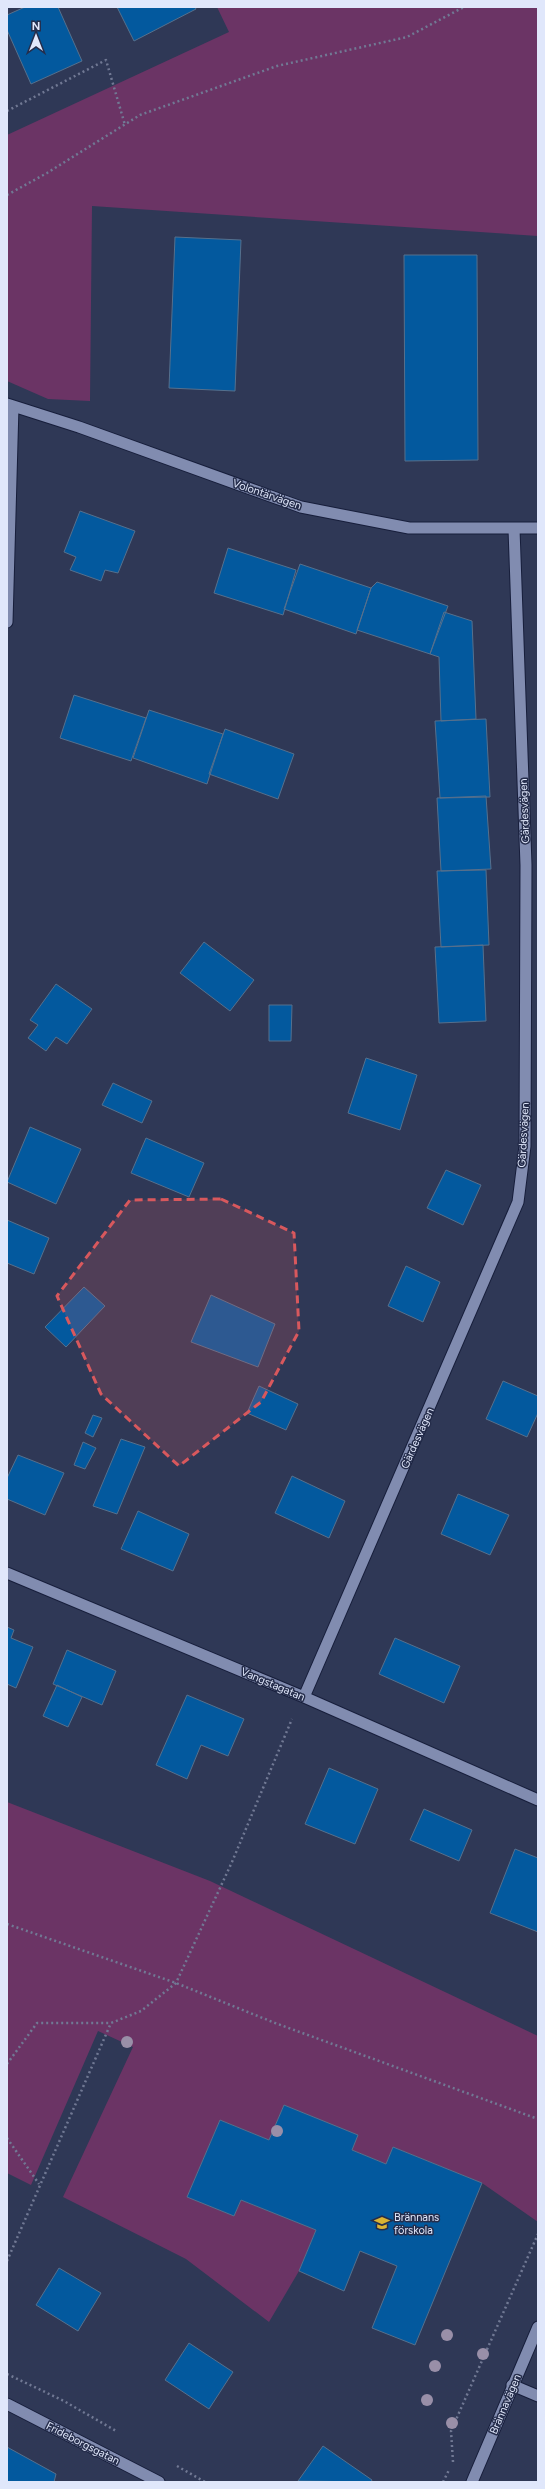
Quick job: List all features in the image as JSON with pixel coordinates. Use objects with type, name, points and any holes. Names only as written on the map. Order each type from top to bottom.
[{"type":"street","name":"Volontärvägen","points":[[10,405],[86,429],[301,507],[409,528],[538,528]]},
{"type":"street","points":[[7,622],[10,405]]},
{"type":"street","name":"Gärdesvägen","points":[[304,1697],[518,1202],[525,1146],[526,865],[514,529]]},
{"type":"street","name":"Vangstagatan","points":[[7,1573],[304,1697],[538,1800]]},
{"type":"street","name":"Brännavägen","points":[[472,2482],[538,2326]]},
{"type":"street","points":[[512,2385],[538,2396]]},
{"type":"street","name":"Frideborgsgatan","points":[[7,2404],[159,2482]]},
{"type":"path","points":[[7,195],[47,173],[140,116],[277,66],[406,37],[464,7]]},
{"type":"path","points":[[7,111],[106,60],[124,125]]},
{"type":"path","points":[[7,2064],[37,2023],[111,2023],[141,2011],[176,1983],[232,1862],[293,1717]]},
{"type":"path","points":[[7,1924],[176,1983],[275,2023],[538,2119]]},
{"type":"path","points":[[7,2261],[111,2023]]},
{"type":"path","points":[[7,2138],[40,2184]]},
{"type":"path","points":[[443,2482],[453,2462],[451,2431],[538,2234]]},
{"type":"highlighted area","points":[[221,1199],[294,1233],[299,1331],[261,1402],[179,1466],[101,1394],[57,1296],[130,1200]]},
{"type":"shaded area","points":[[217,7],[538,7],[538,236],[92,206],[90,401],[48,399],[7,381],[7,135],[229,32]]},
{"type":"shaded area","points":[[7,1802],[210,1881],[538,2036],[538,2222],[482,2183],[393,2147],[386,2164],[352,2150],[357,2135],[284,2105],[269,2140],[220,2120],[188,2197],[234,2216],[241,2200],[316,2230],[299,2271],[269,2322],[186,2259],[63,2197],[133,2047],[98,2031],[31,2185],[7,2173]]},
{"type":"building","points":[[25,7],[58,7],[82,61],[31,84],[7,30],[7,15]]},
{"type":"building","points":[[117,7],[195,7],[196,9],[134,41]]},
{"type":"building","points":[[175,237],[241,240],[235,391],[169,388]]},
{"type":"building","points":[[404,255],[477,255],[478,460],[405,461]]},
{"type":"building","points":[[80,511],[135,531],[118,573],[105,570],[101,581],[70,570],[76,557],[64,552]]},
{"type":"building","points":[[228,548],[296,570],[283,615],[214,593]]},
{"type":"building","points":[[300,564],[371,588],[356,634],[284,609]]},
{"type":"building","points":[[377,582],[448,606],[430,654],[357,630],[371,588]]},
{"type":"building","points":[[444,612],[472,621],[476,719],[441,721],[439,657],[430,654]]},
{"type":"building","points":[[74,695],[146,718],[131,761],[60,738]]},
{"type":"building","points":[[149,710],[223,734],[207,784],[133,758]]},
{"type":"building","points":[[486,719],[490,797],[440,798],[435,721]]},
{"type":"building","points":[[225,729],[294,754],[278,799],[209,774]]},
{"type":"building","points":[[486,796],[491,869],[441,871],[437,798]]},
{"type":"building","points":[[486,870],[489,945],[441,947],[437,871]]},
{"type":"building","points":[[204,942],[254,980],[230,1011],[180,973]]},
{"type":"building","points":[[483,945],[486,1021],[439,1023],[435,947]]},
{"type":"building","points":[[56,984],[92,1009],[67,1044],[56,1037],[46,1051],[28,1038],[38,1025],[30,1020]]},
{"type":"building","points":[[269,1005],[292,1005],[291,1041],[269,1041]]},
{"type":"building","points":[[366,1058],[417,1075],[400,1130],[348,1113]]},
{"type":"building","points":[[113,1083],[152,1101],[142,1123],[102,1105]]},
{"type":"building","points":[[30,1127],[81,1149],[56,1204],[7,1182]]},
{"type":"building","points":[[146,1138],[204,1163],[189,1197],[131,1173]]},
{"type":"building","points":[[446,1170],[481,1185],[463,1225],[427,1208]]},
{"type":"building","points":[[7,1220],[49,1238],[34,1274],[7,1263]]},
{"type":"building","points":[[406,1266],[440,1282],[423,1322],[388,1306]]},
{"type":"building","points":[[84,1287],[105,1306],[66,1347],[45,1327]]},
{"type":"building","points":[[211,1295],[275,1324],[258,1367],[191,1342]]},
{"type":"building","points":[[503,1381],[538,1396],[538,1413],[527,1437],[486,1419]]},
{"type":"building","points":[[259,1386],[298,1404],[286,1430],[247,1413]]},
{"type":"building","points":[[93,1415],[102,1418],[93,1437],[85,1433]]},
{"type":"building","points":[[121,1439],[145,1447],[117,1514],[93,1506]]},
{"type":"building","points":[[83,1442],[96,1448],[85,1469],[74,1465]]},
{"type":"building","points":[[18,1455],[64,1473],[45,1515],[7,1499],[7,1478]]},
{"type":"building","points":[[292,1476],[345,1501],[329,1538],[275,1513]]},
{"type":"building","points":[[458,1494],[509,1515],[490,1555],[441,1534]]},
{"type":"building","points":[[138,1511],[189,1534],[173,1571],[121,1549]]},
{"type":"building","points":[[7,1627],[14,1630],[11,1638],[33,1647],[16,1688],[7,1684]]},
{"type":"building","points":[[395,1638],[460,1666],[444,1703],[379,1674]]},
{"type":"building","points":[[67,1650],[116,1671],[102,1705],[53,1684]]},
{"type":"building","points":[[57,1685],[82,1697],[68,1727],[43,1716]]},
{"type":"building","points":[[187,1695],[244,1719],[228,1756],[201,1745],[187,1779],[156,1765]]},
{"type":"building","points":[[329,1768],[378,1789],[355,1844],[305,1824]]},
{"type":"building","points":[[424,1809],[472,1830],[459,1861],[410,1840]]},
{"type":"building","points":[[515,1849],[538,1858],[538,1932],[490,1913]]},
{"type":"building","name":"Brännans förskola","points":[[284,2105],[358,2135],[352,2150],[386,2164],[393,2147],[482,2183],[415,2345],[372,2328],[397,2266],[360,2251],[344,2291],[299,2271],[316,2230],[241,2200],[234,2216],[187,2197],[220,2120],[269,2140]]},
{"type":"building","points":[[59,2268],[101,2293],[78,2331],[36,2305]]},
{"type":"building","points":[[189,2343],[233,2372],[209,2409],[165,2380]]},
{"type":"building","points":[[323,2446],[372,2480],[371,2482],[298,2481]]},
{"type":"building","points":[[7,2447],[56,2474],[54,2482],[7,2482]]},
{"type":"place","name":"Brännans förskola","points":[[382,2223]]}]
